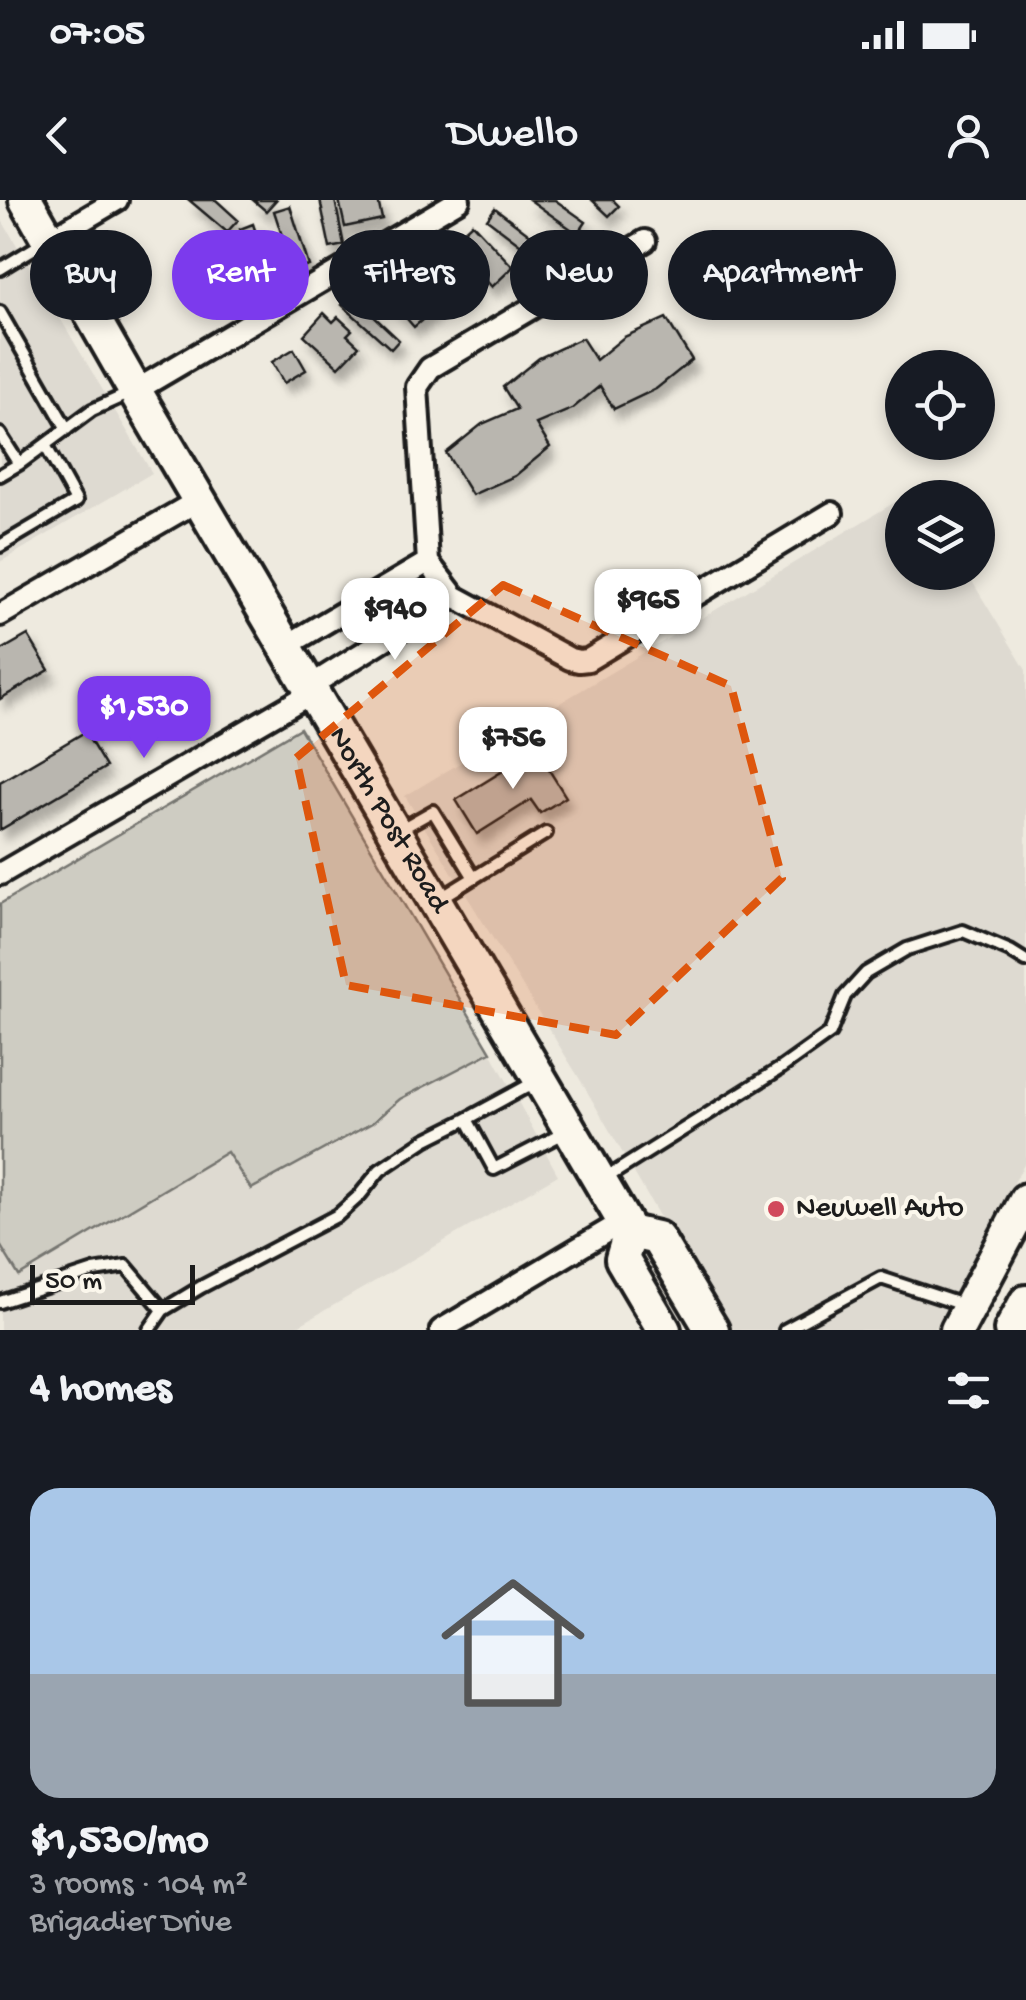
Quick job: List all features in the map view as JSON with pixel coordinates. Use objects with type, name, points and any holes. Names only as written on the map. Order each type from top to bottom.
[{"type":"main road","name":"North Post Road","points":[[26,200],[43,230]]},
{"type":"main road","name":"North Post Road","points":[[95,320],[627,1226],[622,1259],[664,1330]]},
{"type":"main road","points":[[963,1318],[1026,1200]]},
{"type":"main road","name":"North Post Road","points":[[627,1226],[658,1238],[712,1330]]},
{"type":"main road","points":[[1011,1330],[1026,1302]]},
{"type":"street","points":[[66,230],[117,200]]},
{"type":"street","points":[[135,391],[459,200]]},
{"type":"street","points":[[511,320],[430,368],[417,388],[428,562],[454,596],[579,662],[832,513]]},
{"type":"street","points":[[0,615],[199,500]]},
{"type":"street","points":[[286,646],[428,562]]},
{"type":"street","points":[[0,874],[312,689],[454,596]]},
{"type":"street","points":[[441,1330],[627,1226]]},
{"type":"lane","points":[[0,268],[30,251]]},
{"type":"lane","points":[[0,312],[67,429]]},
{"type":"lane","points":[[0,475],[92,410],[135,391]]},
{"type":"lane","points":[[0,434],[19,464]]},
{"type":"lane","points":[[0,546],[76,501],[45,446]]},
{"type":"lane","points":[[396,832],[433,811],[474,878]]},
{"type":"lane","points":[[436,901],[546,832]]},
{"type":"lane","points":[[601,1181],[830,1033],[845,996],[866,973],[907,948],[963,931],[1026,961]]},
{"type":"lane","points":[[150,1330],[162,1310],[338,1216],[380,1170],[425,1140],[541,1079]]},
{"type":"lane","points":[[468,1120],[494,1169],[571,1130]]},
{"type":"lane","points":[[0,1302],[94,1270],[126,1266],[162,1310]]},
{"type":"lane","points":[[785,1330],[882,1278],[963,1318]]},
{"type":"highlighted area","points":[[503,585],[731,686],[782,878],[616,1035],[346,985],[296,758]]},
{"type":"shaded area","points":[[0,217],[30,268],[30,320],[61,320],[152,473],[0,562]]},
{"type":"shaded area","points":[[885,508],[885,590],[977,590],[1026,670],[1026,1161],[934,1330],[725,1330],[581,1081],[405,796]]},
{"type":"shaded area","points":[[300,728],[491,1052],[400,1099],[372,1123],[251,1189],[227,1152],[19,1276],[0,1245],[0,904]]},
{"type":"shaded area","points":[[491,1052],[558,1175],[291,1330],[0,1330],[0,1245],[19,1276],[228,1152],[250,1188],[372,1123],[400,1099]]},
{"type":"building","points":[[189,200],[216,200],[238,220],[225,230]]},
{"type":"building","points":[[253,200],[276,200],[266,211]]},
{"type":"building","points":[[320,200],[335,200],[341,230],[329,230],[329,243]]},
{"type":"building","points":[[339,200],[378,200],[382,219],[345,227]]},
{"type":"building","points":[[530,200],[555,200],[586,222],[581,230],[572,230]]},
{"type":"building","points":[[592,200],[613,200],[619,206],[609,216]]},
{"type":"building","points":[[290,206],[298,230],[280,230],[274,211]]},
{"type":"building","points":[[495,208],[524,230],[510,230],[510,236],[487,219]]},
{"type":"building","points":[[490,242],[510,264],[510,270],[492,287]]},
{"type":"building","points":[[324,313],[329,320],[341,320],[352,330],[347,335],[359,346],[339,367],[304,335]]},
{"type":"building","points":[[666,318],[692,360],[656,389],[614,409],[600,386],[572,409],[536,424],[550,447],[515,476],[472,495],[446,453],[482,424],[517,409],[503,387],[539,358],[582,338],[596,360],[624,337]]},
{"type":"building","points":[[359,320],[378,320],[399,340],[391,349]]},
{"type":"building","points":[[294,349],[306,370],[284,383],[272,362]]},
{"type":"building","points":[[28,635],[49,670],[0,699],[0,651]]},
{"type":"building","points":[[85,732],[106,767],[0,830],[0,782]]},
{"type":"building","points":[[548,746],[554,756],[544,762],[566,797],[540,813],[531,800],[477,834],[456,800]]},
{"type":"place","name":"Neuwell Auto","points":[[776,1209]]}]
